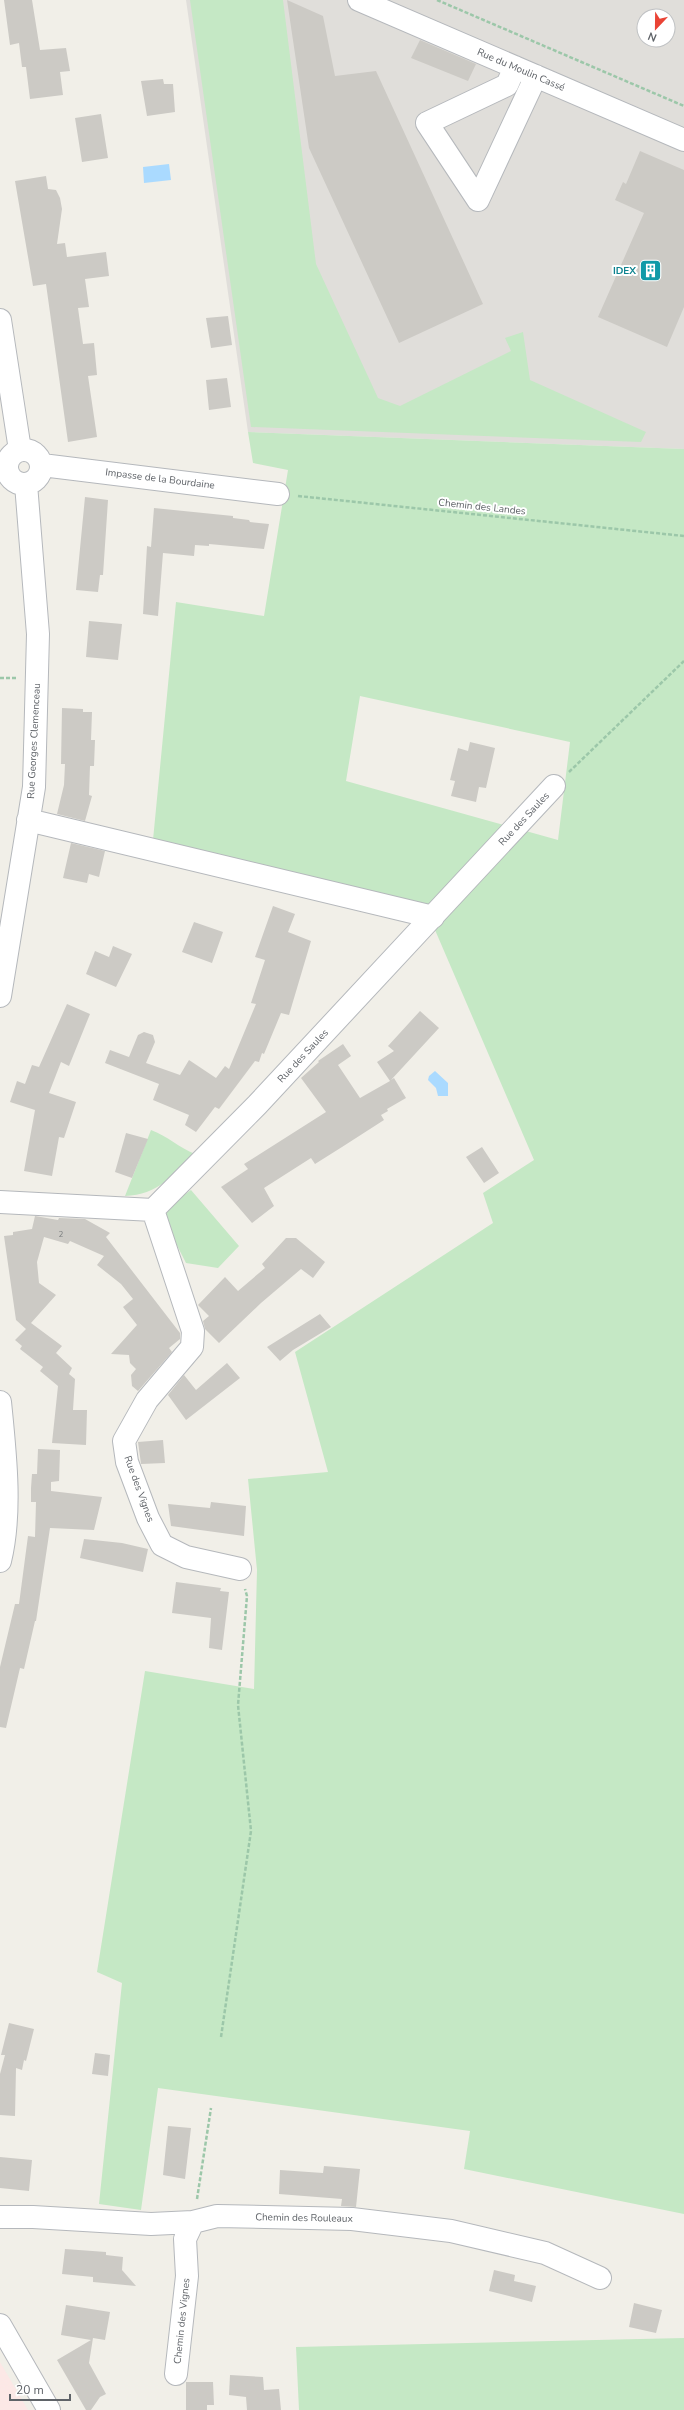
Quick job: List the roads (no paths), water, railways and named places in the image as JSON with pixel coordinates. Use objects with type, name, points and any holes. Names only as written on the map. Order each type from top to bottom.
[{"type":"street","name":"Rue du Moulin Cassé","points":[[359,0],[392,7],[515,67],[684,140]]},
{"type":"street","points":[[515,67],[507,84],[427,123],[478,200],[536,76]]},
{"type":"street","points":[[0,320],[9,460],[8,471],[15,481],[26,484],[35,480],[39,476],[42,465],[40,459],[32,451],[9,460]]},
{"type":"street","name":"Impasse de la Bourdaine","points":[[42,465],[278,494]]},
{"type":"street","name":"Rue Georges Clemenceau","points":[[0,996],[34,787],[38,634],[26,484]]},
{"type":"street","name":"Rue des Saules","points":[[153,1210],[257,1105],[554,786]]},
{"type":"street","points":[[28,820],[433,917]]},
{"type":"street","points":[[0,1202],[153,1210]]},
{"type":"street","name":"Rue des Vignes","points":[[153,1210],[193,1330],[192,1348],[147,1400],[124,1441],[127,1462],[148,1518],[162,1545],[186,1557],[240,1569]]},
{"type":"street","points":[[0,1402],[6,1466],[4,1543],[0,1561]]},
{"type":"street","name":"Chemin des Rouleaux","points":[[0,2218],[32,2217],[151,2224],[193,2222],[217,2216],[352,2219],[451,2231],[546,2253],[600,2278]]},
{"type":"street","name":"Chemin des Vignes","points":[[176,2374],[187,2276],[185,2240],[193,2222]]},
{"type":"street","points":[[0,2325],[49,2410]]},
{"type":"water","points":[[169,164],[171,180],[144,183],[143,167]]},
{"type":"water","points":[[435,1071],[448,1083],[448,1096],[438,1096],[436,1088],[428,1080],[429,1076]]},
{"type":"place","name":"IDEX","points":[[651,271]]}]
